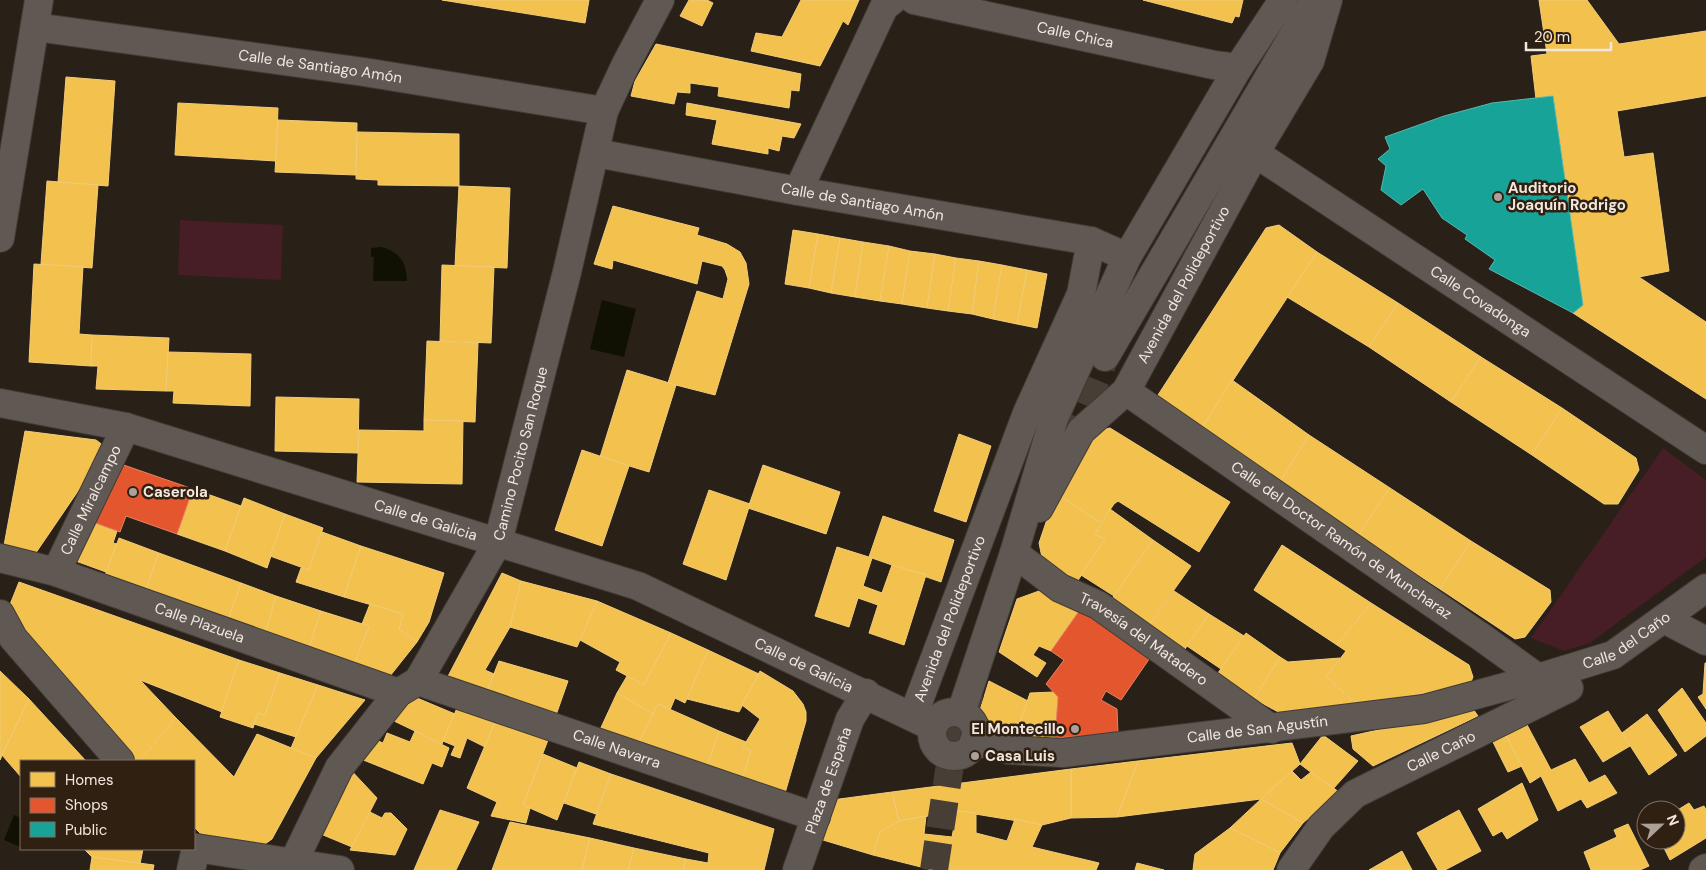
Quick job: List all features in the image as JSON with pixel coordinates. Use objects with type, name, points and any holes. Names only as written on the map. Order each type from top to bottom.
[{"type":"street","points":[[0,238],[39,0]]},
{"type":"street","name":"Camino Pocito San Roque","points":[[294,863],[339,768],[408,687],[498,542],[596,153],[604,110],[660,0]]},
{"type":"street","points":[[798,191],[884,7],[893,0]]},
{"type":"street","name":"Calle Chica","points":[[914,0],[1214,65],[1238,68]]},
{"type":"street","name":"Avenida del Polideportivo","points":[[961,713],[1014,553],[1054,418],[1127,257],[1238,68],[1284,0]]},
{"type":"street","name":"Avenida del Polideportivo","points":[[1014,553],[1081,431],[1126,390],[1255,153],[1310,61],[1328,0]]},
{"type":"street","name":"Avenida del Polideportivo","points":[[1106,357],[1309,6]]},
{"type":"street","name":"Calle de Santiago Amón","points":[[35,26],[364,72],[604,110]]},
{"type":"street","name":"Calle de Santiago Amón","points":[[596,153],[798,191],[1090,241],[1127,257]]},
{"type":"street","name":"Calle Covadonga","points":[[1255,153],[1706,450]]},
{"type":"street","name":"Avenida del Polideportivo","points":[[923,721],[1027,413],[1082,294],[1090,241]]},
{"type":"street","name":"Calle del Doctor Ramón de Muncharaz","points":[[1126,390],[1546,687]]},
{"type":"street","name":"Calle de Galicia","points":[[0,402],[126,427],[638,586],[866,693]]},
{"type":"street","name":"Calle Miralcampo","points":[[56,572],[126,427]]},
{"type":"street","name":"Travesía del Matadero","points":[[1014,553],[1060,588],[1098,605],[1272,728]]},
{"type":"street","name":"Calle Plazuela","points":[[0,558],[56,572],[408,687]]},
{"type":"street","name":"Calle del Caño","points":[[1546,687],[1613,655],[1706,588]]},
{"type":"street","points":[[0,614],[13,638],[119,760]]},
{"type":"street","points":[[1664,619],[1706,641]]},
{"type":"street","name":"Calle Navarra","points":[[408,687],[816,817]]},
{"type":"street","name":"Calle de San Agustín","points":[[974,741],[1010,750],[1062,753],[1424,709],[1477,695],[1546,687]]},
{"type":"street","name":"Calle Caño","points":[[1292,870],[1321,827],[1355,794],[1490,727],[1546,687]]},
{"type":"street","points":[[866,693],[923,721],[937,719],[944,714],[961,713],[974,724],[974,741],[963,754],[946,755],[934,744],[923,721]]},
{"type":"street","name":"Plaza de España","points":[[797,870],[850,719],[866,693]]},
{"type":"street","points":[[1477,695],[1488,708],[1490,727]]},
{"type":"street","points":[[194,854],[294,863],[340,870]]},
{"type":"shaded area","points":[[180,220],[283,225],[281,280],[178,275]]},
{"type":"shaded area","points":[[381,247],[393,251],[401,259],[404,263],[407,281],[373,281],[374,257],[371,257],[371,248]]},
{"type":"shaded area","points":[[602,300],[636,309],[624,357],[590,349]]},
{"type":"shaded area","points":[[1663,448],[1706,480],[1706,557],[1590,643],[1564,651],[1531,638]]},
{"type":"shaded area","points":[[14,815],[20,818],[20,847],[4,840]]},
{"type":"building: Homes","points":[[442,0],[589,0],[585,23]]},
{"type":"building: Homes","points":[[689,0],[707,0],[713,3],[702,26],[680,16]]},
{"type":"building: Homes","points":[[801,0],[859,0],[848,25],[843,21],[820,66],[751,51],[756,33],[782,37]]},
{"type":"building: Homes","points":[[1143,0],[1243,0],[1239,17],[1235,16],[1232,23]]},
{"type":"building: Homes","points":[[1539,0],[1587,0],[1619,44],[1706,31],[1706,96],[1617,111],[1624,157],[1653,153],[1669,271],[1639,277],[1706,322],[1706,399],[1573,313],[1583,305],[1553,96],[1536,99],[1531,56],[1547,54]]},
{"type":"building: Homes","points":[[656,44],[801,74],[799,91],[791,90],[789,108],[718,96],[719,87],[690,83],[690,93],[677,92],[674,104],[631,96],[635,81]]},
{"type":"building: Homes","points":[[66,77],[115,81],[108,186],[58,182]]},
{"type":"building: Homes","points":[[178,103],[278,108],[276,161],[175,155]]},
{"type":"building: Homes","points":[[687,103],[801,124],[794,138],[782,136],[779,151],[768,148],[768,154],[712,144],[717,120],[686,115]]},
{"type":"building: Homes","points":[[278,120],[357,123],[356,175],[275,172]]},
{"type":"building: Homes","points":[[357,132],[459,134],[459,186],[378,185],[378,180],[356,179]]},
{"type":"building: Homes","points":[[47,181],[98,185],[92,268],[41,264]]},
{"type":"building: Homes","points":[[459,186],[510,188],[507,268],[455,266]]},
{"type":"building: Homes","points":[[613,206],[699,228],[697,235],[727,244],[740,252],[746,263],[749,284],[715,395],[668,383],[697,291],[723,299],[728,279],[725,270],[722,266],[702,261],[697,284],[613,260],[612,269],[594,264]]},
{"type":"building: Homes","points":[[1279,225],[1317,252],[1200,431],[1161,408],[1158,395],[1266,228]]},
{"type":"building: Homes","points":[[793,230],[818,234],[809,288],[785,284]]},
{"type":"building: Homes","points":[[818,234],[840,238],[831,293],[809,288]]},
{"type":"building: Homes","points":[[840,238],[863,242],[855,297],[831,293]]},
{"type":"building: Homes","points":[[863,242],[889,246],[880,301],[855,297]]},
{"type":"building: Homes","points":[[889,246],[910,251],[902,304],[880,301]]},
{"type":"building: Homes","points":[[910,251],[935,254],[927,308],[902,304]]},
{"type":"building: Homes","points":[[1317,252],[1398,303],[1369,347],[1287,297]]},
{"type":"building: Homes","points":[[935,254],[956,258],[948,311],[927,308]]},
{"type":"building: Homes","points":[[956,258],[979,261],[972,314],[948,311]]},
{"type":"building: Homes","points":[[979,261],[1002,265],[993,319],[972,314]]},
{"type":"building: Homes","points":[[34,264],[83,267],[79,334],[92,335],[91,366],[29,362]]},
{"type":"building: Homes","points":[[442,265],[494,267],[491,343],[440,341]]},
{"type":"building: Homes","points":[[1002,265],[1027,270],[1017,324],[993,319]]},
{"type":"building: Homes","points":[[1027,270],[1047,274],[1037,328],[1017,324]]},
{"type":"building: Homes","points":[[1398,303],[1481,357],[1451,402],[1369,347]]},
{"type":"building: Homes","points":[[92,335],[169,338],[166,391],[96,389],[98,366],[91,366]]},
{"type":"building: Homes","points":[[427,341],[478,343],[475,422],[424,420]]},
{"type":"building: Homes","points":[[168,352],[251,354],[250,406],[173,403],[174,391],[166,391]]},
{"type":"building: Homes","points":[[1481,357],[1562,408],[1532,455],[1451,402]]},
{"type":"building: Homes","points":[[627,370],[676,385],[649,472],[600,457]]},
{"type":"building: Homes","points":[[1232,380],[1309,435],[1278,485],[1200,431]]},
{"type":"building: Homes","points":[[276,397],[359,399],[358,453],[275,451]]},
{"type":"building: Homes","points":[[1562,408],[1636,458],[1639,470],[1618,504],[1604,504],[1532,455]]},
{"type":"building: Homes","points":[[424,420],[463,421],[462,484],[357,482],[359,430],[424,431]]},
{"type":"building: Homes","points":[[1110,428],[1230,502],[1199,552],[1118,501],[1101,523],[1056,493],[1085,434]]},
{"type":"building: Homes","points":[[25,431],[96,440],[104,446],[104,453],[31,560],[3,551]]},
{"type":"building: Homes","points":[[959,434],[991,446],[966,522],[934,511]]},
{"type":"building: Homes","points":[[1309,435],[1390,488],[1358,536],[1278,485]]},
{"type":"building: Homes","points":[[582,450],[629,466],[602,546],[555,530]]},
{"type":"building: Homes","points":[[763,465],[840,492],[826,534],[748,508]]},
{"type":"building: Homes","points":[[1390,488],[1471,541],[1440,589],[1358,536]]},
{"type":"building: Homes","points":[[193,489],[241,506],[225,551],[177,534]]},
{"type":"building: Homes","points":[[709,490],[750,504],[726,580],[683,564]]},
{"type":"building: Homes","points":[[1056,493],[1101,523],[1095,534],[1105,539],[1073,588],[1044,567],[1039,543]]},
{"type":"building: Homes","points":[[244,498],[285,514],[267,568],[225,551]]},
{"type":"building: Homes","points":[[1110,509],[1153,540],[1114,596],[1081,575],[1105,539],[1095,534]]},
{"type":"building: Homes","points":[[285,514],[323,528],[309,570],[270,556]]},
{"type":"building: Homes","points":[[883,516],[954,540],[941,582],[869,557]]},
{"type":"building: Homes","points":[[90,521],[117,531],[113,543],[117,544],[106,572],[73,560]]},
{"type":"building: Homes","points":[[322,532],[361,546],[344,597],[296,582],[301,568],[309,570]]},
{"type":"building: Homes","points":[[119,538],[159,553],[142,599],[102,583]]},
{"type":"building: Homes","points":[[1153,540],[1191,566],[1147,628],[1111,600]]},
{"type":"building: Homes","points":[[1471,541],[1550,590],[1551,602],[1525,637],[1515,639],[1440,589]]},
{"type":"building: Homes","points":[[1282,545],[1371,603],[1337,645],[1254,590]]},
{"type":"building: Homes","points":[[361,546],[444,573],[429,622],[417,642],[399,629],[403,614],[344,597]]},
{"type":"building: Homes","points":[[837,547],[872,558],[863,586],[882,593],[892,565],[926,575],[904,645],[869,633],[878,605],[858,598],[849,627],[815,616]]},
{"type":"building: Homes","points":[[159,553],[241,583],[225,631],[142,599]]},
{"type":"building: Homes","points":[[502,573],[521,581],[510,627],[485,670],[494,674],[486,694],[445,682]]},
{"type":"building: Homes","points":[[521,581],[597,601],[577,647],[510,627]]},
{"type":"building: Homes","points":[[19,582],[239,660],[222,712],[140,680],[176,718],[141,760],[131,760],[13,627],[9,607]]},
{"type":"building: Homes","points":[[241,583],[276,596],[263,642],[225,629]]},
{"type":"building: Homes","points":[[1039,591],[1079,611],[1051,651],[1039,646],[1033,655],[1046,663],[1037,677],[999,652],[1017,599]]},
{"type":"building: Homes","points":[[1174,591],[1209,614],[1183,652],[1147,628]]},
{"type":"building: Homes","points":[[276,596],[321,611],[306,657],[263,642]]},
{"type":"building: Homes","points":[[597,601],[671,633],[644,685],[616,670],[620,662],[580,640]]},
{"type":"building: Homes","points":[[1371,603],[1469,665],[1473,677],[1470,684],[1358,705],[1326,677],[1346,651],[1337,645]]},
{"type":"building: Homes","points":[[370,604],[403,614],[399,629],[417,642],[390,676],[354,665],[369,626],[362,624]]},
{"type":"building: Homes","points":[[321,611],[369,626],[351,672],[306,657]]},
{"type":"building: Homes","points":[[1209,614],[1244,636],[1221,669],[1187,646]]},
{"type":"building: Homes","points":[[671,633],[708,650],[685,703],[675,698],[670,710],[658,704],[653,714],[617,693],[627,676],[644,685]]},
{"type":"building: Homes","points":[[1246,633],[1280,657],[1254,699],[1218,673]]},
{"type":"building: Homes","points":[[708,650],[759,674],[739,712],[687,699]]},
{"type":"building: Homes","points":[[1280,657],[1288,662],[1340,658],[1326,677],[1358,705],[1284,715],[1254,699]]},
{"type":"building: Homes","points":[[239,660],[280,673],[265,715],[258,713],[253,728],[220,717]]},
{"type":"building: Homes","points":[[499,661],[568,681],[555,718],[486,694]]},
{"type":"building: Homes","points":[[1705,663],[1706,709],[1698,697],[1703,694]]},
{"type":"building: Homes","points":[[0,671],[29,699],[0,760]]},
{"type":"building: Homes","points":[[760,671],[793,691],[803,704],[806,712],[806,721],[783,800],[740,786],[751,751],[743,747],[760,719],[742,705]]},
{"type":"building: Homes","points":[[280,673],[318,685],[296,737],[254,724],[258,713],[265,715]]},
{"type":"building: Homes","points":[[989,681],[1028,701],[1014,740],[981,730],[976,723]]},
{"type":"building: Homes","points":[[318,685],[365,700],[316,758],[291,748]]},
{"type":"building: Homes","points":[[1682,688],[1706,723],[1706,736],[1685,752],[1658,710]]},
{"type":"building: Homes","points":[[1054,692],[1058,697],[1055,738],[1014,740],[1030,693]]},
{"type":"building: Homes","points":[[405,693],[455,714],[442,744],[394,721]]},
{"type":"building: Homes","points":[[617,693],[653,714],[636,748],[598,734]]},
{"type":"building: Homes","points":[[29,699],[85,760],[20,760],[20,776],[2,755]]},
{"type":"building: Homes","points":[[658,704],[719,731],[704,775],[636,748]]},
{"type":"building: Homes","points":[[457,708],[495,722],[485,747],[467,738],[460,758],[451,755],[455,746],[443,741]]},
{"type":"building: Homes","points":[[1473,709],[1478,716],[1373,766],[1353,749],[1351,736]]},
{"type":"building: Homes","points":[[1608,711],[1630,746],[1603,762],[1580,727]]},
{"type":"building: Homes","points":[[1647,714],[1677,755],[1649,775],[1622,733]]},
{"type":"building: Homes","points":[[176,718],[234,777],[257,734],[316,758],[272,839],[265,844],[255,846],[202,835],[195,828],[195,760],[141,760]]},
{"type":"building: Homes","points":[[1525,721],[1551,770],[1575,759],[1589,783],[1605,775],[1617,793],[1587,808],[1581,799],[1558,811],[1541,776],[1530,783],[1504,732]]},
{"type":"building: Homes","points":[[495,722],[548,740],[523,805],[530,808],[526,823],[491,816],[497,802],[467,788]]},
{"type":"building: Homes","points":[[415,731],[449,748],[442,767],[432,763],[423,784],[356,757],[367,736],[383,743],[387,733],[410,742]]},
{"type":"building: Homes","points":[[719,731],[746,742],[743,747],[751,751],[740,786],[704,775]]},
{"type":"building: Homes","points":[[1504,732],[1522,766],[1508,772],[1491,738]]},
{"type":"building: Homes","points":[[1323,735],[1358,761],[1333,789],[1300,764]]},
{"type":"building: Homes","points":[[1292,743],[1300,764],[1261,799],[1117,817],[1138,761]]},
{"type":"building: Homes","points":[[543,754],[577,768],[557,820],[523,805]]},
{"type":"building: Homes","points":[[1138,761],[1117,817],[1071,818],[1071,769]]},
{"type":"building: Homes","points":[[579,762],[611,774],[596,814],[564,803]]},
{"type":"building: Homes","points":[[347,766],[377,798],[352,847],[316,832]]},
{"type":"building: Homes","points":[[1071,769],[1071,818],[1042,825],[957,811],[899,821],[892,792]]},
{"type":"building: Homes","points":[[1292,771],[1301,780],[1311,772],[1339,792],[1303,823],[1261,799]]},
{"type":"building: Homes","points":[[611,774],[774,829],[764,870],[683,870],[686,859],[708,863],[709,853],[593,824]]},
{"type":"building: Homes","points":[[1522,783],[1538,820],[1507,839],[1502,831],[1493,836],[1478,809]]},
{"type":"building: Homes","points":[[892,792],[899,821],[880,832],[873,855],[823,840],[832,800]]},
{"type":"building: Homes","points":[[1261,799],[1303,823],[1280,853],[1230,828]]},
{"type":"building: Homes","points":[[1689,803],[1694,810],[1704,806],[1706,810],[1706,838],[1670,860],[1665,850],[1686,850],[1686,805]]},
{"type":"building: Homes","points":[[440,810],[479,822],[456,870],[414,870]]},
{"type":"building: Homes","points":[[1459,810],[1481,851],[1445,870],[1438,870],[1417,833]]},
{"type":"building: Homes","points":[[957,811],[976,813],[976,833],[1007,841],[1015,819],[1042,825],[1032,847],[1099,863],[1096,870],[933,870],[873,855],[880,832],[899,821],[926,816],[924,834],[952,837]]},
{"type":"building: Homes","points":[[370,812],[382,818],[385,813],[391,813],[407,829],[395,855],[350,850]]},
{"type":"building: Homes","points":[[510,822],[590,838],[582,870],[492,870]]},
{"type":"building: Homes","points":[[1628,824],[1636,840],[1636,850],[1641,850],[1649,866],[1640,870],[1591,870],[1584,852],[1617,837],[1614,830]]},
{"type":"building: Homes","points":[[1230,828],[1280,853],[1273,870],[1193,870],[1195,854]]},
{"type":"building: Homes","points":[[590,838],[634,848],[628,870],[582,870]]},
{"type":"building: Homes","points":[[634,848],[686,859],[683,870],[628,870]]},
{"type":"building: Homes","points":[[85,850],[143,850],[140,864],[92,857]]},
{"type":"building: Homes","points":[[1402,851],[1412,870],[1369,870]]},
{"type":"building: Homes","points":[[92,857],[154,865],[153,870],[90,870]]},
{"type":"building: Homes","points":[[1137,863],[1164,870],[1135,870]]},
{"type":"building: Shops","points":[[115,462],[193,489],[177,534],[126,516],[120,532],[90,521]]},
{"type":"building: Shops","points":[[1084,604],[1154,652],[1121,700],[1106,691],[1101,700],[1117,709],[1118,734],[1055,738],[1058,697],[1046,684],[1064,660],[1051,651]]},
{"type":"building: Public","name":"Auditorio Joaquín Rodrigo","points":[[1553,96],[1583,305],[1573,313],[1489,269],[1495,260],[1465,239],[1467,235],[1442,218],[1423,189],[1401,205],[1381,190],[1386,166],[1378,159],[1390,149],[1385,137],[1444,116],[1492,103]]},
{"type":"tunnel","points":[[1069,444],[1105,357]]},
{"type":"tunnel","points":[[934,870],[954,738],[971,691]]},
{"type":"place","name":"Auditorio Joaquín Rodrigo","points":[[1498,197]]},
{"type":"place","name":"Caserola","points":[[133,492]]},
{"type":"place","name":"El Montecillo","points":[[1075,729]]},
{"type":"place","name":"Casa Luis","points":[[975,756]]}]
